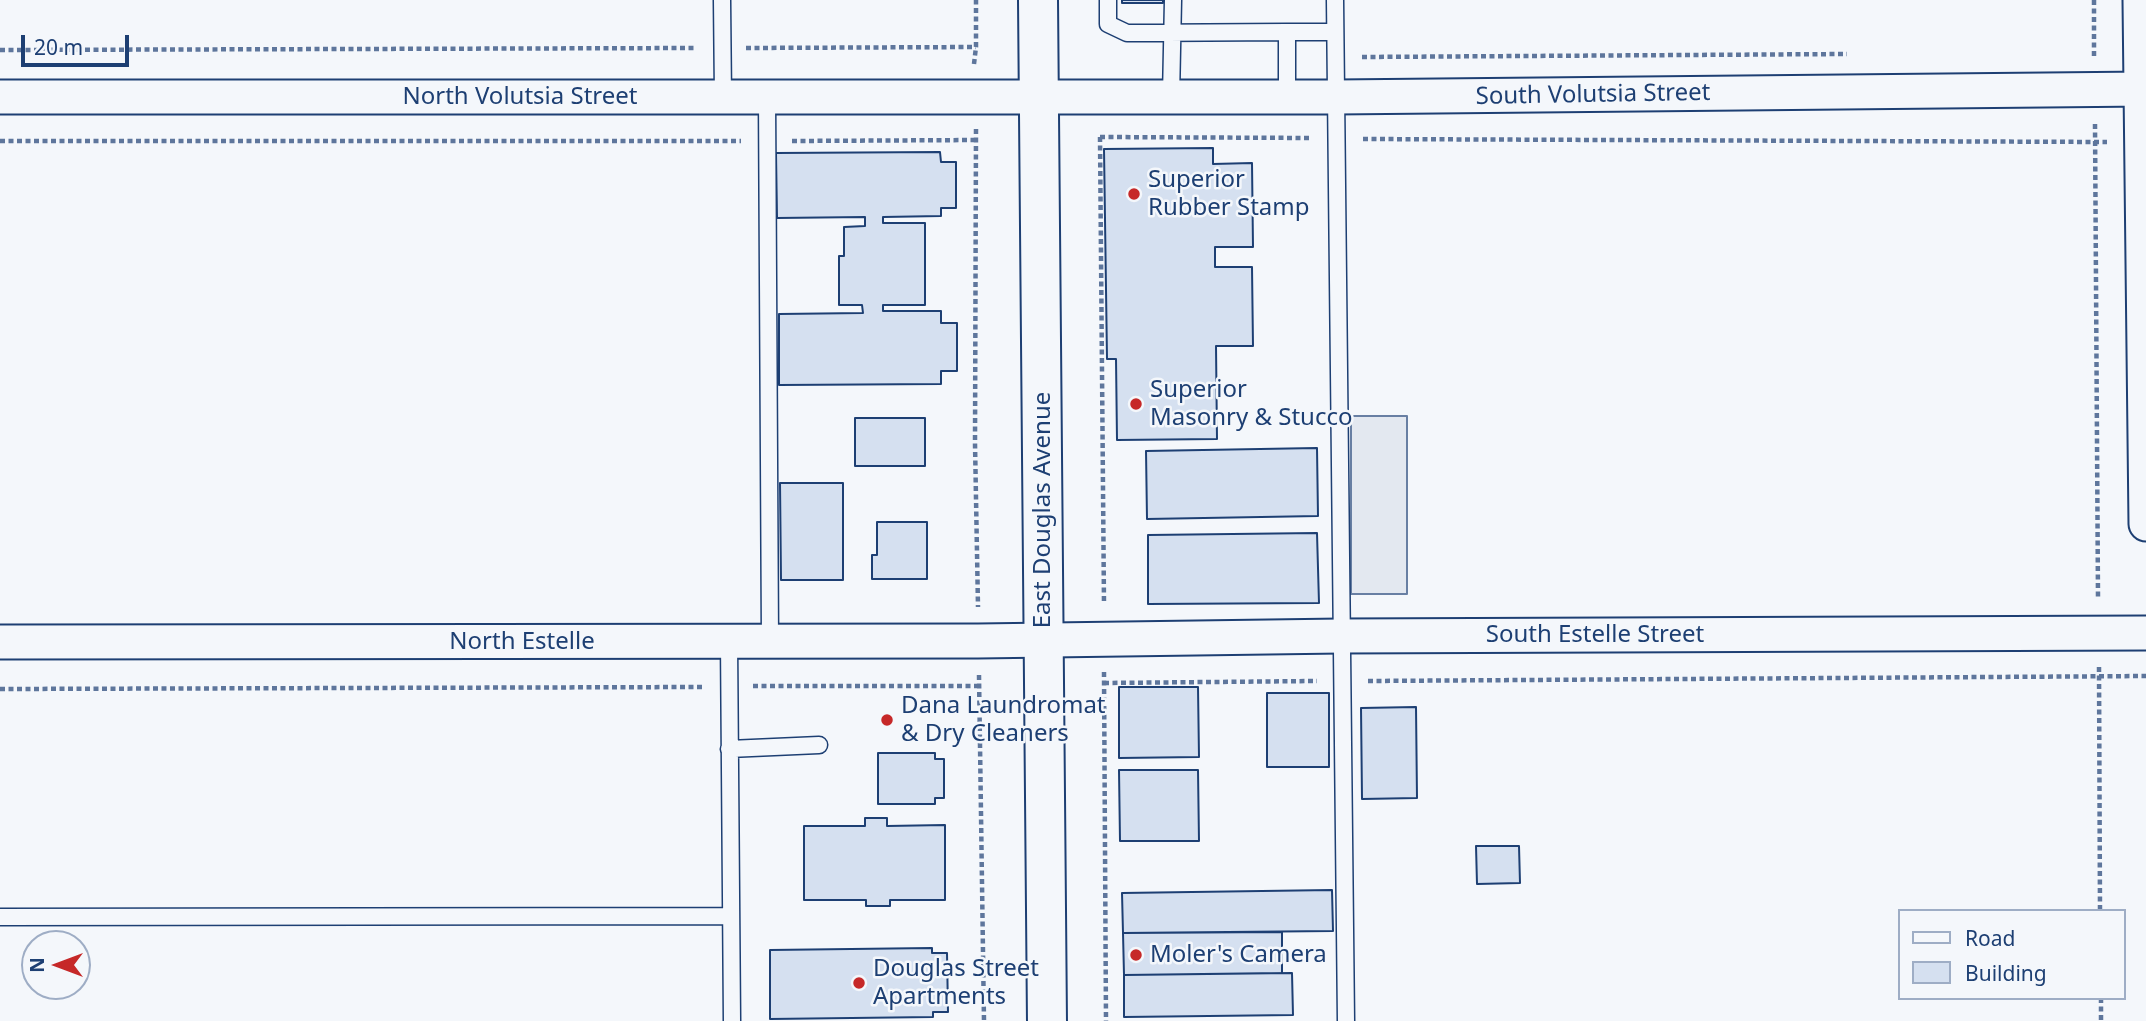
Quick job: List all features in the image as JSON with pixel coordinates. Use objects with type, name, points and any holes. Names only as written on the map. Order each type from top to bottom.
[{"type":"main road","name":"East Douglas Avenue","points":[[1038,0],[1047,1021]]},
{"type":"street","points":[[2140,0],[2144,89],[2142,141],[2146,524]]},
{"type":"street","name":"South Volutsia Street","points":[[1039,97],[1336,97],[2144,89]]},
{"type":"street","name":"North Volutsia Street","points":[[0,97],[1039,97]]},
{"type":"street","name":"South Estelle Street","points":[[1044,641],[1342,636],[2146,633]]},
{"type":"street","name":"North Estelle","points":[[0,642],[1044,641]]},
{"type":"lane","points":[[722,0],[723,97]]},
{"type":"lane","points":[[1108,0],[1108,24],[1126,33],[1335,32]]},
{"type":"lane","points":[[1171,97],[1173,0]]},
{"type":"lane","points":[[1335,0],[1346,1021]]},
{"type":"lane","points":[[1287,32],[1287,97]]},
{"type":"lane","points":[[767,97],[770,641]]},
{"type":"lane","points":[[729,641],[732,1021]]},
{"type":"lane","points":[[729,749],[819,745]]},
{"type":"lane","points":[[0,917],[730,916]]},
{"type":"path","points":[[973,68],[976,0]]},
{"type":"path","points":[[2094,0],[2100,909]]},
{"type":"path","points":[[0,50],[976,47]]},
{"type":"path","points":[[2081,52],[2141,51]]},
{"type":"path","points":[[1335,57],[1860,54]]},
{"type":"path","points":[[976,121],[975,443],[978,618]]},
{"type":"path","points":[[1100,129],[1104,611]]},
{"type":"path","points":[[1100,137],[2142,141]]},
{"type":"path","points":[[0,141],[977,140]]},
{"type":"path","points":[[1104,667],[1106,1021]]},
{"type":"path","points":[[979,670],[985,1021]]},
{"type":"path","points":[[1104,683],[2146,676]]},
{"type":"path","points":[[0,689],[979,685]]},
{"type":"path","points":[[2101,1000],[2101,1021]]},
{"type":"shaded area","points":[[1351,416],[1407,416],[1407,594],[1351,594]]},
{"type":"building","points":[[1122,0],[1163,0],[1163,3],[1122,3]]},
{"type":"building","points":[[1213,148],[1213,164],[1252,163],[1253,247],[1215,247],[1215,267],[1252,267],[1253,346],[1216,346],[1217,439],[1117,440],[1116,359],[1107,359],[1104,149]]},
{"type":"building","points":[[940,152],[941,162],[956,162],[956,208],[941,208],[941,216],[883,217],[883,223],[925,223],[925,305],[883,305],[883,311],[941,311],[941,323],[957,323],[957,371],[941,371],[941,384],[779,385],[779,314],[863,313],[862,305],[839,305],[839,256],[844,256],[844,227],[865,226],[865,217],[777,218],[776,153]]},
{"type":"building","points":[[855,418],[925,418],[925,466],[855,466]]},
{"type":"building","points":[[1317,448],[1318,516],[1147,519],[1146,451]]},
{"type":"building","points":[[780,483],[843,483],[843,580],[781,580]]},
{"type":"building","points":[[877,522],[927,522],[927,579],[872,579],[872,555],[877,555]]},
{"type":"building","points":[[1317,533],[1319,603],[1148,604],[1148,535]]},
{"type":"building","points":[[1119,687],[1198,687],[1199,757],[1119,758]]},
{"type":"building","points":[[1267,693],[1329,693],[1329,767],[1267,767]]},
{"type":"building","points":[[1416,707],[1417,798],[1362,799],[1361,708]]},
{"type":"building","points":[[878,753],[935,753],[935,759],[944,759],[944,798],[935,798],[935,804],[878,804]]},
{"type":"building","points":[[1119,770],[1198,770],[1199,841],[1120,841]]},
{"type":"building","points":[[865,818],[887,818],[887,826],[945,825],[945,900],[890,900],[890,906],[866,906],[866,900],[804,900],[804,826],[865,826]]},
{"type":"building","points":[[1476,846],[1519,846],[1520,883],[1477,884]]},
{"type":"building","points":[[1332,890],[1333,931],[1123,933],[1122,893]]},
{"type":"building","points":[[1282,932],[1282,973],[1124,975],[1123,933]]},
{"type":"building","name":"Douglas Street Apartments","points":[[932,948],[932,953],[947,953],[948,1012],[933,1012],[933,1017],[770,1019],[770,950]]},
{"type":"building","points":[[1292,973],[1293,1015],[1124,1017],[1124,975]]},
{"type":"place","name":"Superior Rubber Stamp","points":[[1134,194]]},
{"type":"place","name":"Superior Masonry & Stucco","points":[[1136,404]]},
{"type":"place","name":"Dana Laundromat & Dry Cleaners","points":[[887,720]]},
{"type":"place","name":"Moler's Camera","points":[[1136,955]]},
{"type":"place","name":"Douglas Street Apartments","points":[[859,983]]}]
